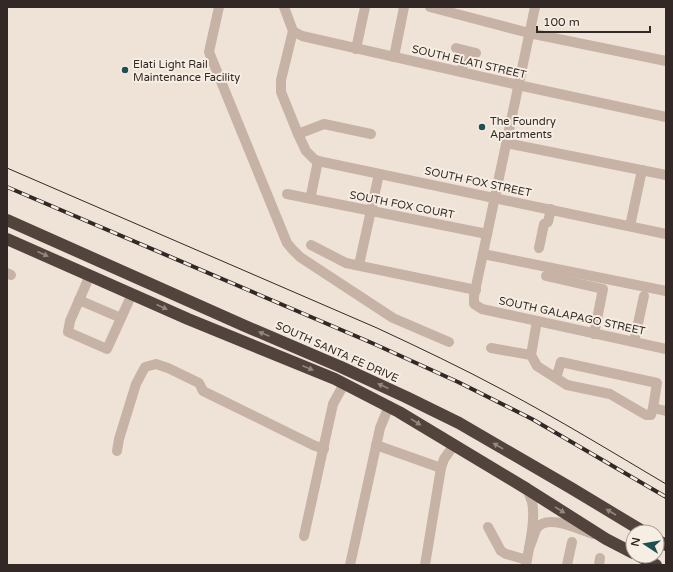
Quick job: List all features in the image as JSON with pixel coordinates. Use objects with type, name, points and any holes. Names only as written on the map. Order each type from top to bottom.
[{"type":"highway","name":"SOUTH SANTA FE DRIVE","points":[[7,220],[406,397],[465,427],[631,524]]},
{"type":"highway","points":[[7,239],[188,319],[335,379],[399,412],[527,489],[606,539],[625,549]]},
{"type":"street","points":[[219,7],[209,52],[287,243],[300,258],[394,318],[449,342]]},
{"type":"street","points":[[284,7],[293,31],[281,80],[281,92],[306,151],[318,161],[311,195],[312,199]]},
{"type":"street","points":[[356,48],[365,7]]},
{"type":"street","points":[[394,57],[404,7]]},
{"type":"street","points":[[430,7],[529,33],[666,61]]},
{"type":"street","points":[[311,245],[346,262],[359,266],[476,290],[535,7]]},
{"type":"street","name":"SOUTH ELATI STREET","points":[[293,31],[302,36],[666,117]]},
{"type":"street","points":[[456,48],[471,52],[461,72]]},
{"type":"street","points":[[298,134],[324,124],[371,134]]},
{"type":"street","points":[[506,143],[666,175]]},
{"type":"street","name":"SOUTH FOX STREET","points":[[318,161],[666,234]]},
{"type":"street","points":[[630,226],[642,170]]},
{"type":"street","points":[[359,266],[380,174]]},
{"type":"street","name":"SOUTH FOX COURT","points":[[287,194],[487,234]]},
{"type":"street","points":[[539,248],[544,224],[548,222],[551,210]]},
{"type":"street","points":[[483,254],[666,291]]},
{"type":"street","points":[[90,275],[70,321],[68,332],[107,349],[132,294]]},
{"type":"street","points":[[546,276],[603,289],[594,334]]},
{"type":"street","name":"SOUTH GALAPAGO STREET","points":[[476,290],[474,304],[482,309],[666,349]]},
{"type":"street","points":[[634,342],[644,296]]},
{"type":"street","points":[[79,300],[121,318]]},
{"type":"street","points":[[538,321],[531,355],[537,366],[567,385],[610,394],[646,415],[651,415],[656,383],[561,362],[556,378]]},
{"type":"street","points":[[491,348],[531,355]]},
{"type":"street","points":[[117,451],[119,439],[136,384],[145,367],[156,364],[168,368],[199,384],[203,391],[324,449]]},
{"type":"street","points":[[304,536],[334,404],[344,384]]},
{"type":"street","points":[[350,565],[380,428],[388,406]]},
{"type":"street","points":[[653,408],[666,411]]},
{"type":"street","points":[[376,445],[441,468]]},
{"type":"street","points":[[424,565],[441,468],[444,459],[454,445]]},
{"type":"street","points":[[488,527],[501,551],[526,563],[533,516],[532,502],[527,489]]},
{"type":"street","points":[[529,548],[538,527],[546,522],[560,523],[606,539]]},
{"type":"street","points":[[567,565],[572,542]]},
{"type":"tram line","points":[[7,168],[377,328],[425,351],[524,401],[666,484]]},
{"type":"railway","points":[[7,187],[372,343],[458,382],[532,419],[666,497]]},
{"type":"place","name":"Elati Light Rail Maintenance Facility","points":[[125,70]]},
{"type":"place","name":"The Foundry Apartments","points":[[482,127]]}]
